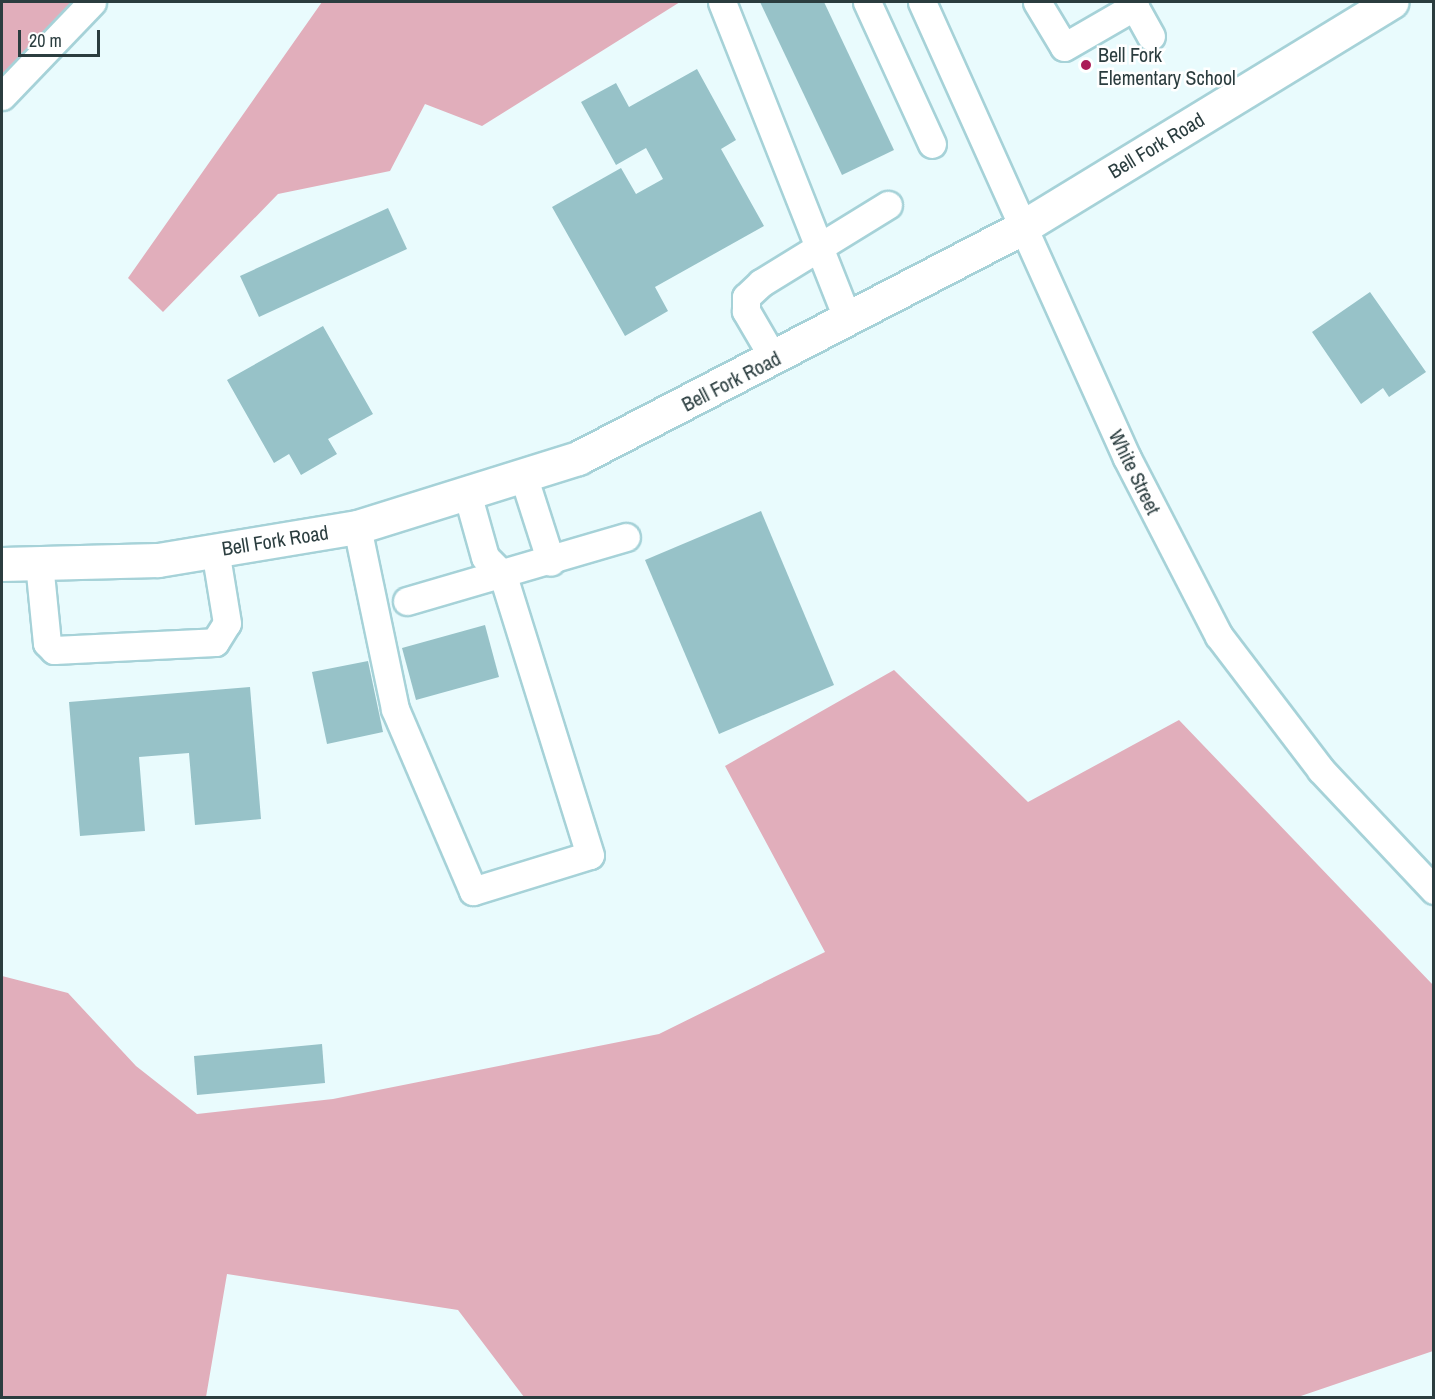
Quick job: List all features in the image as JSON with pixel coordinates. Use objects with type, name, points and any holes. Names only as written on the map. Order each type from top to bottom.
[{"type":"main road","name":"Bell Fork Road","points":[[2,564],[158,560],[357,527],[578,458],[774,359],[1022,228],[1391,2]]},
{"type":"street","points":[[2,96],[92,2]]},
{"type":"street","points":[[722,2],[848,320]]},
{"type":"street","points":[[867,2],[932,144]]},
{"type":"street","name":"White Street","points":[[922,2],[1127,458],[1219,636],[1321,770],[1434,890]]},
{"type":"street","points":[[1037,2],[1064,47],[1133,4],[1152,36]]},
{"type":"street","points":[[774,359],[746,311],[746,297],[818,246],[888,205]]},
{"type":"street","points":[[523,475],[551,562]]},
{"type":"street","points":[[357,527],[395,710],[473,891],[590,855],[503,575],[485,557],[468,492]]},
{"type":"street","points":[[407,601],[551,562],[626,537]]},
{"type":"street","points":[[39,563],[47,643],[54,650],[215,642],[227,623],[215,550]]},
{"type":"shaded area","points":[[2,2],[92,2],[2,96]]},
{"type":"shaded area","points":[[322,2],[680,2],[482,126],[425,104],[390,171],[278,194],[163,312],[128,278]]},
{"type":"shaded area","points":[[894,670],[1028,802],[1179,720],[1433,985],[1433,1351],[1295,1398],[524,1397],[458,1310],[227,1274],[206,1397],[2,1397],[2,976],[68,993],[136,1066],[197,1114],[333,1099],[659,1034],[825,952],[725,766]]},
{"type":"building","points":[[760,2],[824,2],[894,150],[842,175]]},
{"type":"building","points":[[697,69],[736,140],[721,149],[764,226],[655,287],[668,311],[625,336],[552,207],[621,168],[636,194],[663,179],[646,148],[616,165],[581,102],[616,83],[629,107]]},
{"type":"building","points":[[388,208],[407,249],[259,317],[240,276]]},
{"type":"building","points":[[1370,292],[1426,372],[1389,397],[1383,388],[1361,404],[1312,332]]},
{"type":"building","points":[[323,326],[373,414],[328,439],[337,454],[301,475],[289,454],[274,463],[227,380]]},
{"type":"building","points":[[761,511],[834,685],[719,734],[645,560]]},
{"type":"building","points":[[485,625],[499,677],[416,700],[402,648]]},
{"type":"building","points":[[368,661],[383,732],[327,744],[312,672]]},
{"type":"building","points":[[250,687],[261,819],[195,825],[189,753],[139,757],[145,831],[80,836],[69,702]]},
{"type":"building","points":[[322,1044],[325,1083],[197,1095],[194,1056]]},
{"type":"place","name":"Bell Fork Elementary School","points":[[1086,65]]}]
